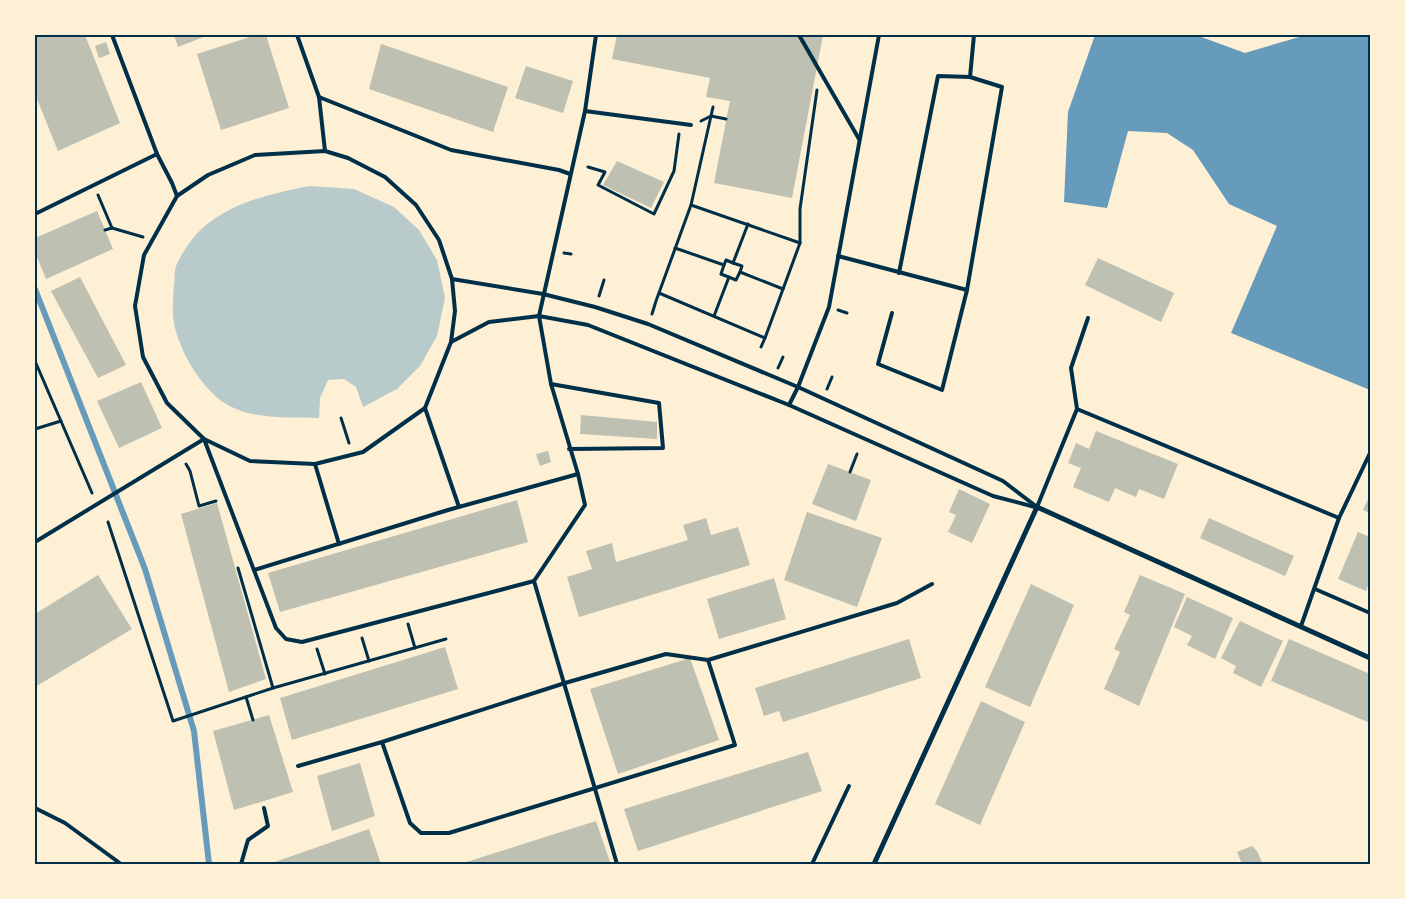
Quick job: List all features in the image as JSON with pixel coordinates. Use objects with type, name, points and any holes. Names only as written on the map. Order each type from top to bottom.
[{"type":"street","points":[[874,864],[1037,508],[1370,658]]},
{"type":"lane","points":[[112,35],[157,154],[172,183],[176,196]]},
{"type":"lane","points":[[297,35],[319,98],[325,151]]},
{"type":"lane","points":[[204,439],[276,628],[286,639],[302,642],[534,581],[585,505],[578,474],[551,384],[539,316],[585,111],[596,35]]},
{"type":"lane","points":[[799,35],[860,139]]},
{"type":"lane","points":[[789,405],[798,387],[829,306],[879,35]]},
{"type":"lane","points":[[970,77],[974,35]]},
{"type":"lane","points":[[892,313],[878,364],[942,390],[967,290],[1002,87],[970,77],[938,76],[899,273]]},
{"type":"lane","points":[[319,98],[451,150],[559,170],[570,174]]},
{"type":"lane","points":[[585,111],[691,125]]},
{"type":"lane","points":[[325,151],[348,158],[385,177],[416,205],[439,240],[452,279],[455,311],[451,342],[425,408],[363,452],[315,464],[250,460],[204,439],[167,403],[159,388],[143,357],[135,306],[144,255],[176,196],[208,175],[255,155],[325,151]]},
{"type":"lane","points":[[35,214],[157,154]]},
{"type":"lane","points":[[838,256],[967,290]]},
{"type":"lane","points":[[452,279],[543,294],[596,307],[648,324],[798,387],[1002,481],[1037,508]]},
{"type":"lane","points":[[451,342],[489,322],[539,316],[588,325],[789,405],[993,496],[1037,508]]},
{"type":"lane","points":[[1037,508],[1077,409],[1071,368],[1088,318]]},
{"type":"lane","points":[[551,384],[659,403],[663,448],[569,449]]},
{"type":"lane","points":[[425,408],[459,507]]},
{"type":"lane","points":[[1077,409],[1339,518]]},
{"type":"lane","points":[[35,542],[204,439]]},
{"type":"lane","points":[[1301,626],[1339,518],[1370,453]]},
{"type":"lane","points":[[315,464],[338,544]]},
{"type":"lane","points":[[254,570],[459,507],[578,474]]},
{"type":"lane","points":[[534,581],[617,864]]},
{"type":"lane","points":[[298,766],[382,742],[565,683],[666,654],[708,660],[898,603],[932,584]]},
{"type":"lane","points":[[1315,589],[1370,613]]},
{"type":"lane","points":[[382,742],[410,823],[421,833],[449,833],[735,745],[708,660]]},
{"type":"lane","points":[[812,864],[849,786]]},
{"type":"lane","points":[[35,808],[65,823],[121,864]]},
{"type":"lane","points":[[241,864],[248,840],[268,826],[264,808]]},
{"type":"path","points":[[761,347],[800,243],[800,209],[817,87]]},
{"type":"path","points":[[648,324],[691,204],[713,107]]},
{"type":"path","points":[[691,125],[711,116],[726,119]]},
{"type":"path","points":[[588,167],[607,173],[598,185],[654,214],[674,171],[681,124]]},
{"type":"path","points":[[94,185],[112,228]]},
{"type":"path","points":[[691,204],[800,243]]},
{"type":"path","points":[[733,263],[748,224]]},
{"type":"path","points":[[105,230],[112,228],[146,238]]},
{"type":"path","points":[[676,248],[724,265]]},
{"type":"path","points":[[726,260],[733,263],[742,266],[736,280],[720,274],[726,260]]},
{"type":"path","points":[[740,272],[783,288]]},
{"type":"path","points":[[714,316],[729,277]]},
{"type":"path","points":[[659,293],[765,338]]},
{"type":"path","points":[[35,361],[97,505]]},
{"type":"path","points":[[341,418],[352,455]]},
{"type":"path","points":[[35,429],[61,421]]},
{"type":"path","points":[[850,472],[857,454]]},
{"type":"path","points":[[190,471],[199,506],[219,500]]},
{"type":"path","points":[[108,522],[174,721],[273,688],[446,639]]},
{"type":"path","points":[[238,567],[273,688]]},
{"type":"path","points":[[405,614],[416,648]]},
{"type":"path","points":[[358,626],[369,661]]},
{"type":"path","points":[[314,639],[325,674]]},
{"type":"path","points":[[246,697],[254,720]]},
{"type":"shaded area","points":[[309,186],[354,189],[394,207],[419,230],[437,260],[445,298],[437,336],[420,366],[397,389],[363,407],[356,387],[344,379],[328,380],[320,398],[319,418],[269,416],[245,412],[233,408],[214,395],[206,387],[186,356],[173,318],[176,266],[195,236],[221,214],[258,198]]},
{"type":"water","points":[[1095,35],[1196,35],[1245,53],[1306,35],[1370,35],[1370,390],[1231,333],[1277,226],[1229,204],[1193,150],[1167,133],[1128,131],[1107,208],[1064,202],[1068,112]]},
{"type":"building","points":[[35,35],[85,35],[120,123],[58,151],[35,94]]},
{"type":"building","points":[[174,35],[209,35],[178,47]]},
{"type":"building","points":[[256,35],[266,35],[289,108],[221,130],[197,54]]},
{"type":"building","points":[[617,35],[823,35],[792,198],[714,183],[730,101],[706,97],[710,78],[612,59]]},
{"type":"building","points":[[106,42],[110,54],[99,58],[95,46]]},
{"type":"building","points":[[381,44],[508,87],[493,132],[369,89]]},
{"type":"building","points":[[526,66],[573,81],[563,113],[515,98]]},
{"type":"building","points":[[617,161],[664,182],[651,208],[603,185]]},
{"type":"building","points":[[97,211],[113,249],[46,279],[35,252],[35,238]]},
{"type":"building","points":[[1098,258],[1174,293],[1161,322],[1085,285]]},
{"type":"building","points":[[80,277],[126,365],[98,378],[51,291]]},
{"type":"building","points":[[141,382],[162,428],[119,448],[97,401]]},
{"type":"building","points":[[581,415],[657,422],[657,439],[580,434]]},
{"type":"building","points":[[1096,431],[1178,464],[1164,499],[1139,489],[1136,497],[1115,488],[1109,502],[1073,487],[1081,468],[1068,463],[1076,443],[1089,449]]},
{"type":"building","points":[[548,451],[551,462],[540,466],[536,454]]},
{"type":"building","points":[[828,464],[871,480],[856,521],[812,504]]},
{"type":"building","points":[[959,489],[990,504],[972,543],[948,532],[956,515],[949,512]]},
{"type":"building","points":[[1370,495],[1370,513],[1363,510]]},
{"type":"building","points":[[517,500],[528,542],[280,612],[268,573]]},
{"type":"building","points":[[217,503],[266,679],[229,692],[181,514]]},
{"type":"building","points":[[807,512],[882,538],[857,607],[784,580]]},
{"type":"building","points":[[706,518],[711,535],[738,527],[750,565],[579,617],[567,577],[592,569],[586,551],[612,543],[616,562],[688,540],[683,525]]},
{"type":"building","points":[[1209,518],[1294,556],[1285,576],[1200,538]]},
{"type":"building","points":[[1358,532],[1370,537],[1370,584],[1366,591],[1338,579]]},
{"type":"building","points":[[98,575],[132,629],[35,687],[35,614]]},
{"type":"building","points":[[1140,575],[1185,594],[1139,706],[1104,689],[1120,652],[1114,649],[1130,615],[1124,612]]},
{"type":"building","points":[[774,578],[786,619],[719,639],[707,599]]},
{"type":"building","points":[[1031,584],[1074,605],[1030,707],[985,687]]},
{"type":"building","points":[[1187,597],[1233,618],[1215,659],[1187,645],[1192,636],[1174,627]]},
{"type":"building","points":[[1240,621],[1283,641],[1261,687],[1233,673],[1236,666],[1221,658]]},
{"type":"building","points":[[909,639],[921,678],[783,722],[779,711],[764,716],[755,688]]},
{"type":"building","points":[[1289,639],[1370,674],[1370,723],[1271,681]]},
{"type":"building","points":[[445,647],[458,689],[292,740],[280,698]]},
{"type":"building","points":[[690,658],[719,740],[618,774],[590,689]]},
{"type":"building","points":[[981,701],[1025,722],[980,825],[935,804]]},
{"type":"building","points":[[269,715],[293,792],[234,810],[213,731]]},
{"type":"building","points":[[808,752],[822,791],[638,851],[624,809]]},
{"type":"building","points":[[360,763],[375,816],[332,831],[317,776]]},
{"type":"building","points":[[596,821],[610,862],[605,864],[460,864]]},
{"type":"building","points":[[369,829],[381,864],[269,864]]},
{"type":"building","points":[[1252,846],[1257,851],[1263,864],[1242,864],[1237,852]]},
{"type":"waterway","points":[[35,289],[145,569],[194,731],[209,864]]}]
